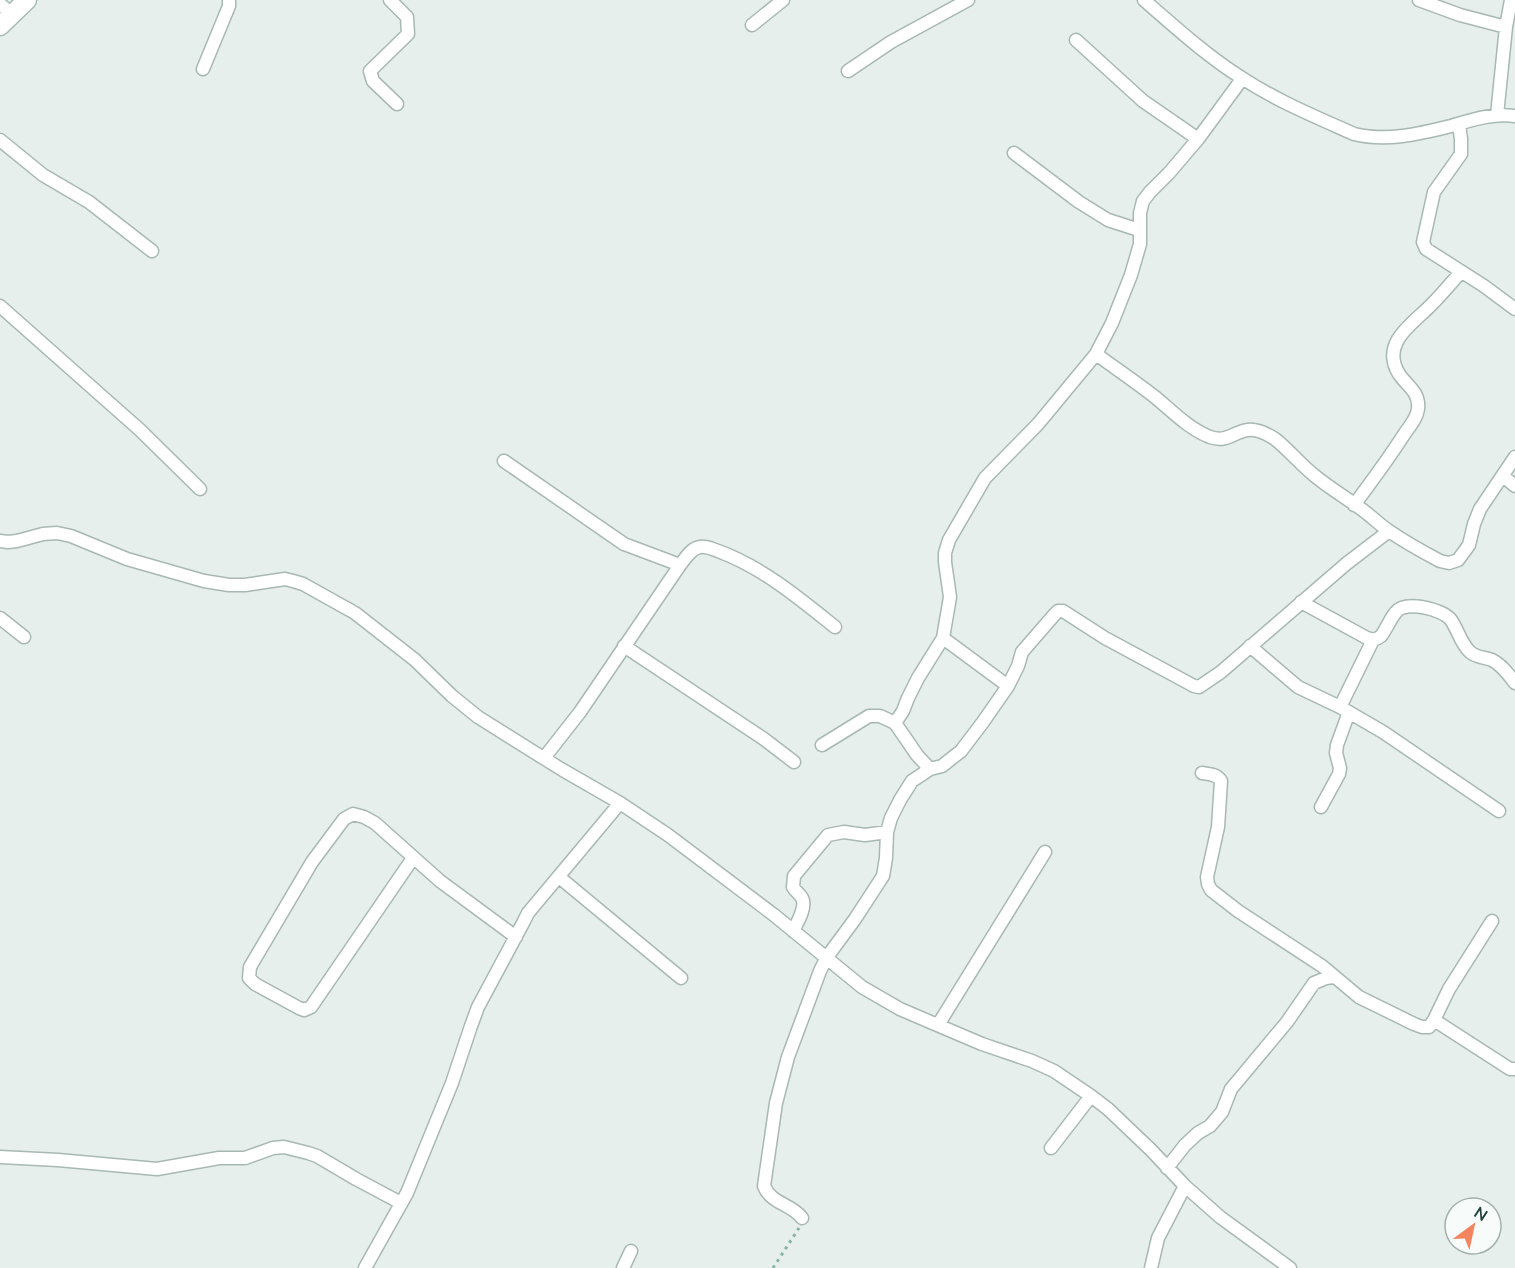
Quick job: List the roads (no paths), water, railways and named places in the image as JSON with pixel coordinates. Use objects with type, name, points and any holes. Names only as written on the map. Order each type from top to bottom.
[{"type":"main road","points":[[4,15],[27,0]]},
{"type":"street","points":[[203,69],[229,6],[229,0]]},
{"type":"street","points":[[390,0],[407,17],[408,34],[370,71],[373,81],[397,104]]},
{"type":"street","points":[[752,25],[783,0]]},
{"type":"street","points":[[848,71],[891,42],[968,0]]},
{"type":"street","points":[[1419,0],[1460,15],[1506,27]]},
{"type":"street","points":[[1497,115],[1511,0]]},
{"type":"street","points":[[1152,2],[1208,54],[1242,79],[1354,134],[1365,137],[1396,137],[1486,116],[1515,116]]},
{"type":"street","points":[[1076,40],[1143,101],[1198,139]]},
{"type":"street","points":[[895,723],[918,678],[943,638],[950,597],[945,562],[949,540],[985,478],[1038,424],[1095,354],[1112,323],[1131,275],[1140,244],[1140,213],[1143,201],[1198,139],[1242,79]]},
{"type":"street","points":[[1459,124],[1461,154],[1434,192],[1423,242],[1426,249],[1515,309]]},
{"type":"street","points":[[0,140],[44,175],[89,202],[152,251]]},
{"type":"street","points":[[1014,153],[1079,202],[1108,220],[1139,230]]},
{"type":"street","points":[[1354,505],[1393,452],[1418,412],[1419,403],[1416,393],[1398,372],[1394,361],[1397,340],[1409,324],[1428,309],[1461,272]]},
{"type":"street","points":[[0,306],[141,430],[200,489]]},
{"type":"street","points":[[1095,354],[1176,415],[1210,437],[1225,438],[1252,428],[1276,440],[1313,475],[1389,531],[1440,561],[1449,563],[1458,560],[1469,545],[1480,509],[1515,458]]},
{"type":"street","points":[[504,461],[624,544],[680,565]]},
{"type":"street","points":[[1503,476],[1515,486]]},
{"type":"street","points":[[802,1218],[770,1197],[764,1186],[781,1082],[820,971],[827,957],[883,876],[887,832],[891,818],[912,781],[930,769],[942,766],[961,751],[1008,686],[1022,652],[1029,643],[1058,611],[1063,611],[1105,638],[1199,687],[1221,672],[1346,564],[1389,531]]},
{"type":"street","points":[[0,541],[17,541],[57,533],[71,536],[127,559],[204,581],[245,585],[285,579],[303,584],[355,613],[415,660],[452,696],[478,717],[620,803],[668,835],[827,957],[862,987],[900,1009],[982,1044],[1054,1071],[1091,1096],[1220,1217],[1290,1268]]},
{"type":"street","points":[[544,758],[580,712],[680,565],[698,547],[709,548],[752,566],[792,593],[835,627]]},
{"type":"street","points":[[1301,602],[1373,640],[1381,636],[1400,608],[1413,606],[1436,611],[1451,620],[1473,655],[1492,660],[1506,671],[1515,683]]},
{"type":"street","points":[[0,618],[24,637]]},
{"type":"street","points":[[943,638],[1008,686]]},
{"type":"street","points":[[1321,807],[1339,774],[1340,768],[1336,753],[1345,709],[1373,640]]},
{"type":"street","points":[[624,646],[764,739],[794,762]]},
{"type":"street","points":[[1250,646],[1298,687],[1345,709],[1383,732],[1499,811]]},
{"type":"street","points":[[822,745],[869,716],[880,716],[895,723],[917,755],[930,769]]},
{"type":"street","points":[[1202,773],[1212,774],[1221,781],[1218,827],[1208,877],[1211,890],[1238,911],[1303,952],[1359,997],[1413,1024],[1429,1027],[1440,1004],[1492,921]]},
{"type":"street","points":[[372,1266],[450,1090],[478,1007],[528,913],[620,803]]},
{"type":"street","points":[[413,858],[311,1007],[304,1010],[299,1008],[255,984],[249,978],[250,966],[312,862],[347,816],[358,815],[375,824],[440,881],[516,937]]},
{"type":"street","points":[[793,931],[804,903],[793,887],[794,876],[828,834],[844,832],[866,835],[887,832]]},
{"type":"street","points":[[938,1025],[1046,852]]},
{"type":"street","points":[[559,877],[681,978]]},
{"type":"street","points":[[1167,1168],[1185,1145],[1210,1126],[1222,1112],[1231,1089],[1287,1022],[1314,983],[1334,977]]},
{"type":"street","points":[[1434,1020],[1515,1070]]},
{"type":"street","points":[[1051,1148],[1091,1096]]},
{"type":"street","points":[[0,1157],[157,1169],[219,1158],[245,1158],[273,1148],[284,1147],[317,1156],[401,1203]]},
{"type":"street","points":[[1151,1268],[1158,1238],[1185,1186]]},
{"type":"street","points":[[622,1268],[631,1251]]}]
